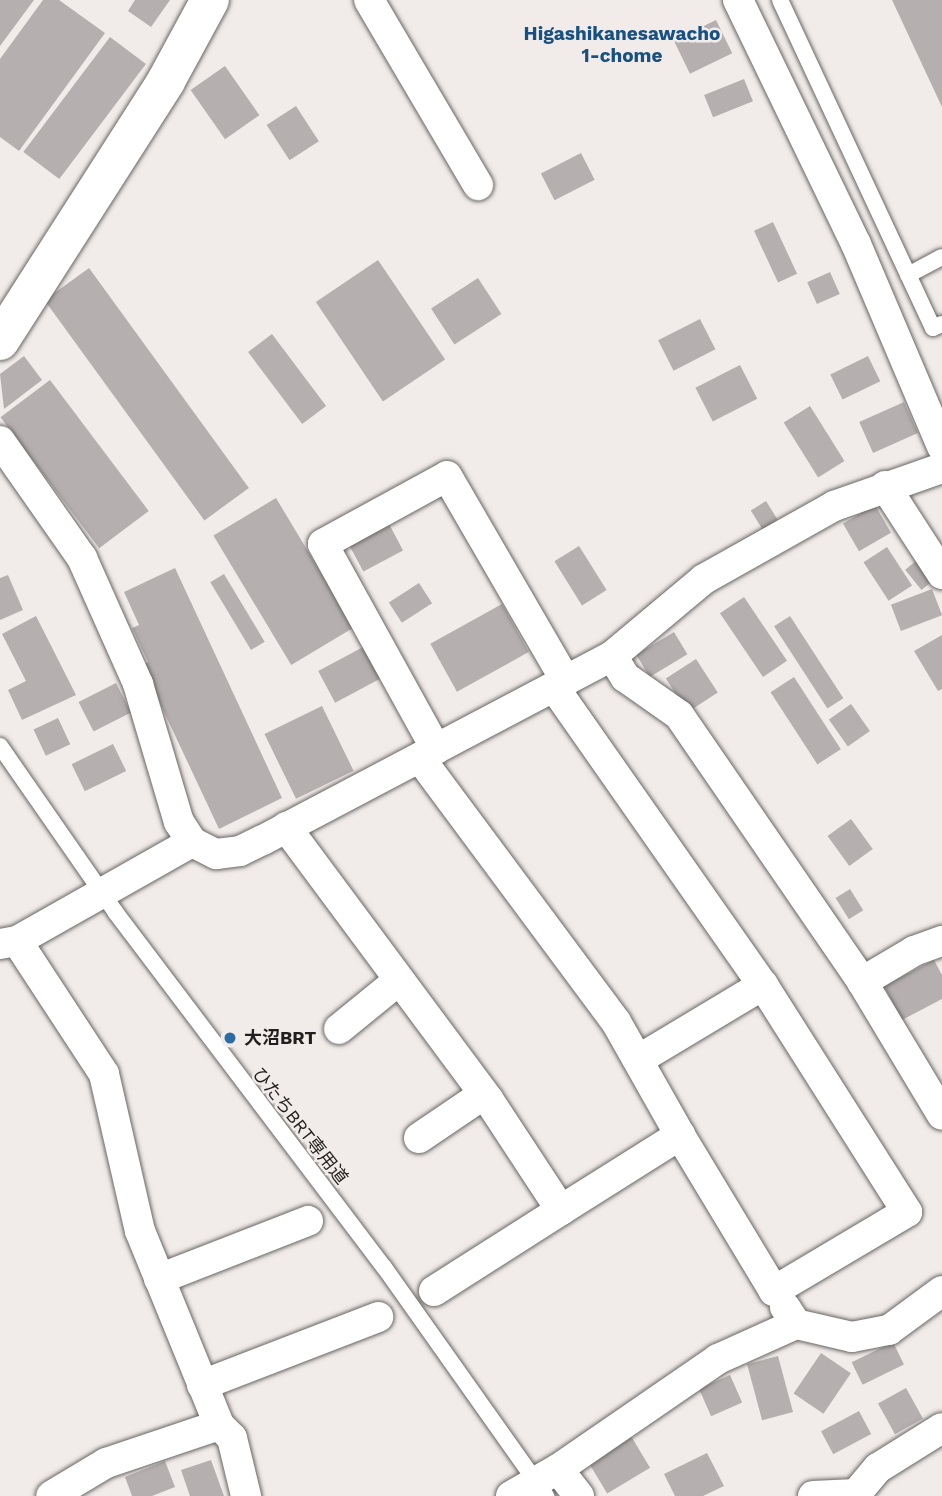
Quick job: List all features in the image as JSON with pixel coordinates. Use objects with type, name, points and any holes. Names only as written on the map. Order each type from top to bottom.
[{"type":"street","points":[[0,341],[166,81],[210,0]]},
{"type":"street","points":[[369,0],[478,185]]},
{"type":"street","points":[[738,0],[856,244],[942,447]]},
{"type":"street","points":[[0,441],[82,558],[138,684],[178,822],[192,842],[216,854],[240,851],[612,656],[704,579],[834,506],[942,468]]},
{"type":"street","points":[[774,1291],[907,1212],[763,985],[560,684],[447,476],[323,544],[428,753],[638,1060],[680,1135],[774,1291],[796,1324]]},
{"type":"street","points":[[885,486],[942,575]]},
{"type":"street","points":[[612,656],[625,677],[679,715],[862,982],[942,1115]]},
{"type":"street","points":[[286,827],[484,1094],[561,1210]]},
{"type":"street","points":[[192,842],[103,894],[8,942],[104,1074],[140,1231],[219,1425],[232,1438],[246,1496]]},
{"type":"street","points":[[862,982],[914,951],[942,941]]},
{"type":"street","points":[[339,1029],[399,980]]},
{"type":"street","points":[[638,1060],[763,985]]},
{"type":"street","points":[[419,1138],[484,1094]]},
{"type":"street","points":[[433,1291],[680,1135]]},
{"type":"street","points":[[159,1279],[308,1220]]},
{"type":"street","points":[[537,1486],[718,1359],[796,1324],[852,1337],[889,1330],[942,1291]]},
{"type":"street","points":[[202,1385],[378,1317]]},
{"type":"street","points":[[51,1496],[106,1463],[219,1425]]},
{"type":"street","points":[[813,1496],[856,1494],[878,1468],[942,1428]]},
{"type":"street","points":[[537,1486],[579,1496]]},
{"type":"lane","points":[[780,0],[933,328],[942,324]]},
{"type":"lane","points":[[908,275],[942,257]]},
{"type":"lane","name":"ひたちBRT専用道","points":[[0,746],[103,894],[384,1267],[537,1486]]},
{"type":"building","points":[[0,0],[34,0],[0,46]]},
{"type":"building","points":[[43,0],[59,0],[105,33],[19,151],[0,137],[0,59]]},
{"type":"building","points":[[135,0],[170,0],[151,27],[128,11]]},
{"type":"building","points":[[892,0],[942,0],[942,107]]},
{"type":"building","points":[[716,20],[732,53],[690,74],[674,41]]},
{"type":"building","points":[[110,37],[146,64],[59,179],[23,152]]},
{"type":"building","points":[[225,66],[259,115],[225,139],[191,90]]},
{"type":"building","points":[[744,79],[753,101],[713,117],[704,95]]},
{"type":"building","points":[[296,106],[319,141],[290,160],[267,125]]},
{"type":"building","points":[[581,153],[595,180],[555,200],[541,173]]},
{"type":"building","points":[[773,222],[797,274],[778,283],[754,231]]},
{"type":"building","points":[[378,260],[445,359],[383,401],[316,302]]},
{"type":"building","points":[[89,268],[249,488],[204,520],[45,300]]},
{"type":"building","points":[[830,272],[840,294],[817,304],[807,282]]},
{"type":"building","points":[[478,278],[501,314],[454,345],[431,308]]},
{"type":"building","points":[[700,319],[715,349],[674,371],[658,340]]},
{"type":"building","points":[[272,334],[326,406],[302,424],[248,352]]},
{"type":"building","points":[[24,356],[42,380],[4,409],[0,374]]},
{"type":"building","points":[[868,356],[880,381],[843,400],[830,374]]},
{"type":"building","points":[[740,365],[757,399],[713,422],[695,388]]},
{"type":"building","points":[[50,380],[149,511],[99,548],[0,417]]},
{"type":"building","points":[[904,402],[918,433],[873,453],[859,422]]},
{"type":"building","points":[[810,406],[844,461],[818,478],[784,422]]},
{"type":"building","points":[[276,498],[354,627],[291,665],[213,536]]},
{"type":"building","points":[[766,501],[778,520],[762,529],[751,511]]},
{"type":"building","points":[[875,505],[891,533],[859,551],[843,524]]},
{"type":"building","points":[[389,524],[403,550],[363,572],[349,545]]},
{"type":"building","points":[[579,546],[607,590],[582,605],[554,561]]},
{"type":"building","points":[[887,547],[912,586],[889,601],[864,562]]},
{"type":"building","points":[[916,561],[932,581],[921,590],[905,570]]},
{"type":"building","points":[[175,568],[282,798],[219,829],[142,665],[148,662],[132,628],[139,625],[124,592]]},
{"type":"building","points":[[224,574],[265,642],[251,650],[210,582]]},
{"type":"building","points":[[8,575],[23,610],[0,620],[0,578]]},
{"type":"building","points":[[419,583],[432,603],[402,623],[389,603]]},
{"type":"building","points":[[932,589],[942,615],[901,631],[891,605]]},
{"type":"building","points":[[744,597],[787,661],[763,677],[720,613]]},
{"type":"building","points":[[502,604],[529,652],[457,692],[430,644]]},
{"type":"building","points":[[36,616],[76,695],[22,720],[8,690],[26,681],[2,634]]},
{"type":"building","points":[[790,616],[843,698],[827,709],[774,626]]},
{"type":"building","points":[[674,632],[687,654],[650,677],[636,655]]},
{"type":"building","points":[[942,635],[942,689],[938,691],[914,651]]},
{"type":"building","points":[[365,646],[382,678],[335,703],[318,671]]},
{"type":"building","points":[[696,659],[718,693],[688,712],[666,679]]},
{"type":"building","points":[[794,677],[841,749],[817,764],[771,692]]},
{"type":"building","points":[[116,683],[131,712],[94,731],[79,702]]},
{"type":"building","points":[[851,704],[870,731],[848,747],[829,719]]},
{"type":"building","points":[[322,706],[354,771],[296,799],[264,734]]},
{"type":"building","points":[[58,718],[70,744],[46,756],[34,729]]},
{"type":"building","points":[[113,744],[126,771],[85,791],[72,764]]},
{"type":"building","points":[[851,819],[873,849],[849,866],[828,836]]},
{"type":"building","points":[[850,889],[863,910],[849,919],[836,898]]},
{"type":"building","points":[[934,960],[942,975],[942,999],[902,1020],[884,986]]},
{"type":"building","points":[[893,1342],[904,1364],[863,1385],[852,1362]]},
{"type":"building","points":[[821,1353],[851,1373],[823,1414],[794,1394]]},
{"type":"building","points":[[778,1356],[793,1412],[762,1420],[747,1364]]},
{"type":"building","points":[[730,1375],[742,1402],[711,1416],[699,1389]]},
{"type":"building","points":[[906,1388],[923,1419],[895,1434],[878,1404]]},
{"type":"building","points":[[859,1411],[871,1434],[833,1454],[821,1431]]},
{"type":"building","points":[[631,1436],[650,1468],[607,1493],[588,1462]]},
{"type":"building","points":[[707,1453],[724,1486],[703,1496],[675,1496],[664,1474]]},
{"type":"building","points":[[211,1460],[224,1496],[190,1496],[181,1470]]},
{"type":"building","points":[[165,1461],[175,1487],[152,1496],[132,1496],[125,1477]]},
{"type":"place","name":"大沼BRT","points":[[230,1038]]},
{"type":"district","name":"Higashikanesawacho 1-chome","points":[[622,45]]}]
